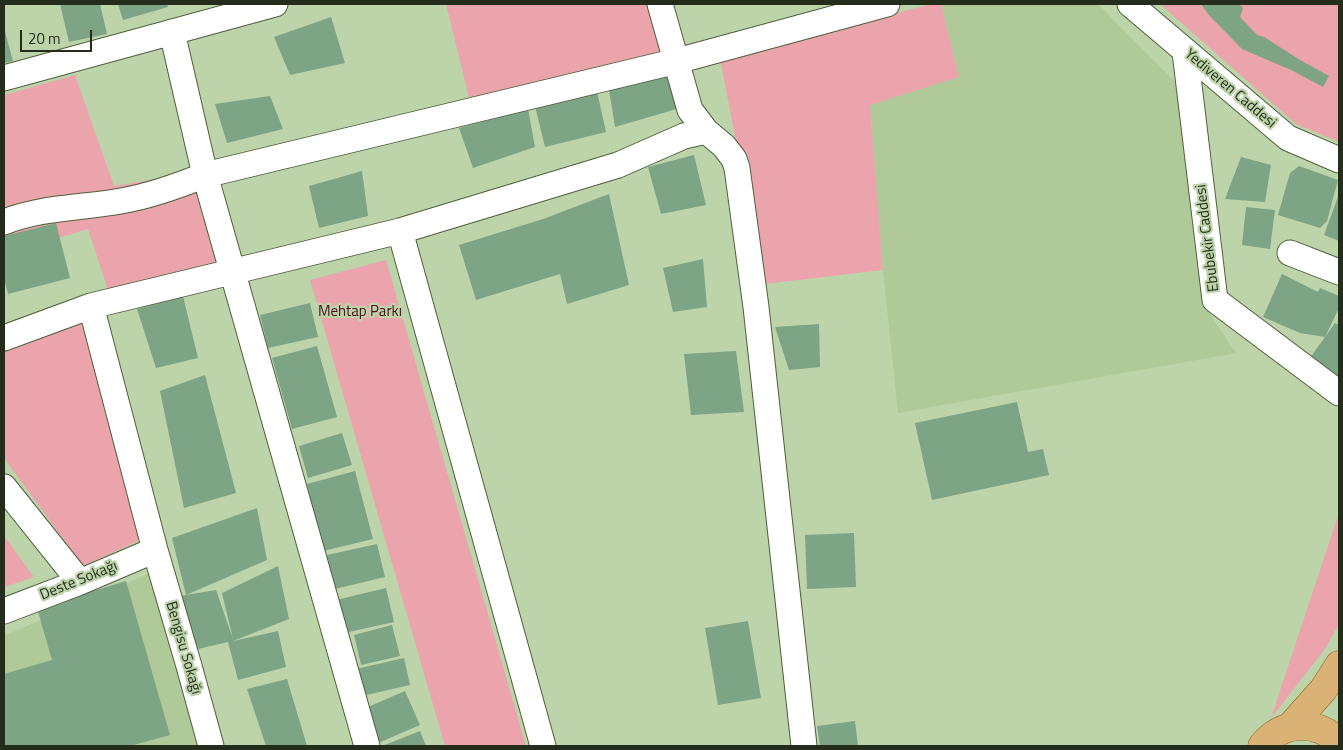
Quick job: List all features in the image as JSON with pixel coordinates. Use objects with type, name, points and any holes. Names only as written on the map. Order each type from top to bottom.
[{"type":"main road","points":[[1290,727],[1323,690],[1339,665]]},
{"type":"main road","points":[[1262,746],[1269,738],[1283,729],[1300,725],[1317,727],[1332,734],[1339,742]]},
{"type":"street","points":[[4,78],[275,4]]},
{"type":"street","points":[[660,4],[690,110],[706,131],[724,146],[734,159],[737,168],[756,306],[804,746]]},
{"type":"street","points":[[4,222],[52,209],[122,201],[165,191],[205,175],[677,61],[887,4]]},
{"type":"street","name":"Yediveren Caddesi","points":[[1130,4],[1288,138],[1339,160]]},
{"type":"street","points":[[172,32],[205,175],[367,746]]},
{"type":"street","name":"Ebubekir Caddesi","points":[[1185,52],[1215,300],[1339,393]]},
{"type":"street","points":[[4,338],[91,306],[400,230],[618,165],[684,136],[706,131]]},
{"type":"street","points":[[400,230],[543,746]]},
{"type":"street","points":[[1290,253],[1339,272]]},
{"type":"street","name":"Bengisu Sokağı","points":[[91,306],[154,550],[211,746]]},
{"type":"street","points":[[4,487],[80,582]]},
{"type":"street","name":"Deste Sokağı","points":[[4,611],[80,582],[154,550]]},
{"type":"shaded area","points":[[941,4],[1098,4],[1180,87],[1208,311],[1236,353],[898,413],[883,270],[870,105],[959,77]]},
{"type":"shaded area","points":[[152,572],[203,746],[4,746],[4,636]]},
{"type":"green space","points":[[446,4],[650,4],[664,57],[470,102]]},
{"type":"green space","points":[[932,4],[941,4],[959,77],[870,105],[883,270],[764,284],[720,59]]},
{"type":"green space","points":[[1160,4],[1339,4],[1339,142],[1296,124]]},
{"type":"green space","points":[[75,75],[114,186],[191,173],[224,282],[115,311],[88,229],[4,254],[4,95]]},
{"type":"green space","name":"Mehtap Parkı","points":[[386,260],[526,746],[445,746],[310,280]]},
{"type":"green space","points":[[82,320],[143,539],[83,566],[4,458],[4,342]]},
{"type":"green space","points":[[1339,513],[1339,624],[1325,649],[1271,718]]},
{"type":"green space","points":[[4,536],[34,577],[4,587]]},
{"type":"building","points":[[60,4],[100,4],[107,34],[69,42]]},
{"type":"building","points":[[118,4],[167,4],[168,7],[123,20]]},
{"type":"building","points":[[1201,4],[1239,4],[1243,8],[1240,17],[1257,35],[1264,37],[1329,76],[1323,87],[1291,70],[1242,49],[1208,14]]},
{"type":"building","points":[[331,17],[345,63],[290,75],[274,37]]},
{"type":"building","points":[[4,28],[13,61],[4,63]]},
{"type":"building","points":[[669,72],[680,108],[615,127],[609,90]]},
{"type":"building","points":[[596,87],[606,132],[545,147],[535,106]]},
{"type":"building","points":[[270,96],[283,129],[227,143],[215,104]]},
{"type":"building","points":[[528,109],[535,147],[473,168],[459,128]]},
{"type":"building","points":[[694,155],[706,205],[661,214],[648,167]]},
{"type":"building","points":[[1241,157],[1271,165],[1265,202],[1225,199]]},
{"type":"building","points":[[1299,166],[1338,180],[1327,221],[1320,228],[1278,215],[1290,173]]},
{"type":"building","points":[[362,171],[368,216],[319,228],[309,186]]},
{"type":"building","points":[[609,194],[629,285],[567,304],[560,274],[476,300],[459,245],[543,219]]},
{"type":"building","points":[[1339,194],[1339,241],[1324,235]]},
{"type":"building","points":[[1246,207],[1275,210],[1270,249],[1242,245]]},
{"type":"building","points":[[56,223],[70,278],[8,294],[4,279],[4,236]]},
{"type":"building","points":[[703,259],[707,307],[673,312],[663,268]]},
{"type":"building","points":[[1282,274],[1318,292],[1320,288],[1339,296],[1339,308],[1325,337],[1300,333],[1263,317]]},
{"type":"building","points":[[183,296],[198,358],[156,368],[137,309]]},
{"type":"building","points":[[310,303],[318,337],[268,348],[260,315]]},
{"type":"building","points":[[1335,323],[1339,325],[1339,381],[1307,362]]},
{"type":"building","points":[[819,324],[820,367],[789,370],[775,327]]},
{"type":"building","points":[[317,346],[337,417],[292,429],[272,358]]},
{"type":"building","points":[[736,351],[744,412],[691,415],[684,354]]},
{"type":"building","points":[[205,375],[236,493],[184,508],[160,391]]},
{"type":"building","points":[[1017,402],[1028,452],[1043,449],[1049,475],[932,500],[915,423]]},
{"type":"building","points":[[342,433],[352,465],[308,478],[299,446]]},
{"type":"building","points":[[355,471],[373,539],[323,551],[307,484]]},
{"type":"building","points":[[257,508],[267,560],[186,595],[172,538]]},
{"type":"building","points":[[854,533],[856,587],[807,589],[805,535]]},
{"type":"building","points":[[377,544],[385,577],[335,589],[327,555]]},
{"type":"building","points":[[278,566],[289,619],[233,641],[278,631],[286,667],[238,680],[228,642],[198,649],[179,596],[216,590],[233,639],[222,593]]},
{"type":"building","points":[[126,581],[170,735],[130,746],[4,746],[4,674],[52,660],[37,608]]},
{"type":"building","points":[[386,588],[394,622],[344,633],[336,600]]},
{"type":"building","points":[[748,621],[761,698],[718,705],[705,628]]},
{"type":"building","points":[[392,625],[400,656],[361,665],[354,635]]},
{"type":"building","points":[[404,658],[410,685],[362,696],[356,669]]},
{"type":"building","points":[[287,679],[307,746],[266,746],[247,689]]},
{"type":"building","points":[[405,691],[420,725],[376,744],[361,710]]},
{"type":"building","points":[[855,721],[858,746],[820,746],[817,726]]},
{"type":"building","points":[[420,731],[426,746],[382,746]]}]
